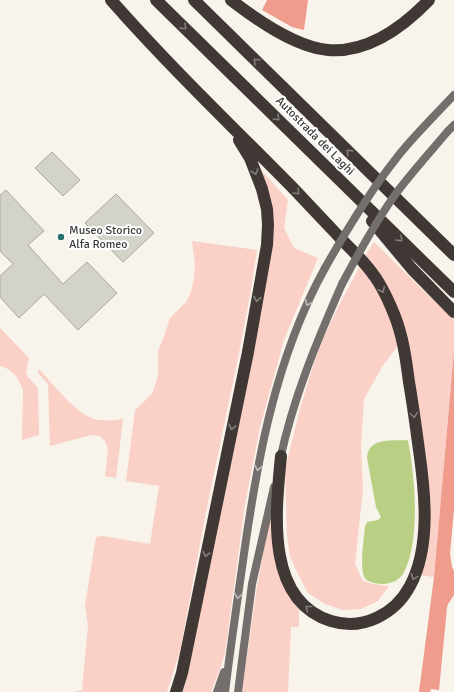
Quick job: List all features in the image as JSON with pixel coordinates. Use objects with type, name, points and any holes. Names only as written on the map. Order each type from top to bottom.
[{"type":"highway","points":[[111,0],[141,34],[364,262],[380,284],[394,314],[406,359],[420,458],[425,513],[424,540],[416,572],[403,597],[393,608],[375,619],[363,623],[349,624],[326,619],[306,608],[297,597],[282,567],[279,550],[276,503],[281,456]]},
{"type":"highway","name":"Autostrada dei Laghi","points":[[156,0],[454,292]]},
{"type":"highway","name":"Autostrada dei Laghi","points":[[194,0],[454,255]]},
{"type":"highway","points":[[231,0],[285,36],[306,45],[327,50],[347,50],[366,44],[388,34],[429,0]]},
{"type":"highway","points":[[176,692],[182,672],[248,352],[267,245],[268,225],[267,209],[262,189],[250,158],[238,140],[200,95]]},
{"type":"highway","points":[[344,185],[412,270],[454,312]]},
{"type":"main road","points":[[225,692],[250,514],[263,445],[274,396],[303,313],[325,268],[362,206],[382,177],[396,159],[453,96]]},
{"type":"main road","points":[[238,692],[252,584],[281,456],[297,394],[342,284],[377,220],[412,173],[451,128]]},
{"type":"main road","points":[[217,692],[230,654]]},
{"type":"shaded area","points":[[267,0],[308,0],[304,30],[292,27],[262,10]]},
{"type":"shaded area","points":[[253,161],[288,200],[284,228],[294,248],[318,258],[284,340],[260,427],[245,504],[225,653],[220,669],[211,692],[180,692],[271,245]]},
{"type":"shaded area","points":[[192,241],[257,250],[239,353],[205,517],[180,651],[167,692],[74,692],[82,690],[88,626],[85,606],[96,537],[102,536],[150,544],[159,486],[126,481],[135,410],[152,394],[158,376],[158,351],[170,318],[186,302],[191,292],[195,264]]},
{"type":"shaded area","points":[[374,242],[454,319],[454,351],[434,577],[419,575],[423,560],[411,359],[365,256]]},
{"type":"shaded area","points":[[360,266],[370,279],[389,313],[399,344],[382,367],[364,399],[361,447],[363,490],[355,564],[363,581],[389,586],[378,601],[361,609],[343,610],[325,604],[308,593],[290,557],[287,536],[285,469],[300,409],[323,339]]},
{"type":"shaded area","points":[[0,328],[29,358],[26,372],[28,377],[38,388],[39,435],[22,440],[23,390],[17,377],[8,369],[0,366]]},
{"type":"shaded area","points":[[454,351],[454,509],[450,554],[454,571],[454,595],[447,608],[439,690],[431,689],[430,692],[419,692],[434,577]]},
{"type":"shaded area","points":[[39,369],[66,399],[82,413],[98,420],[123,419],[116,478],[105,476],[108,450],[105,441],[100,436],[91,435],[50,446],[48,384],[38,373]]},
{"type":"shaded area","points":[[407,440],[413,472],[415,509],[409,561],[403,574],[395,581],[388,584],[374,583],[366,580],[362,568],[365,527],[367,522],[378,520],[381,517],[376,507],[367,458],[368,451],[376,443]]},
{"type":"shaded area","points":[[270,518],[299,607],[299,627],[291,627],[288,692],[242,692],[257,586]]},
{"type":"building","points":[[52,152],[80,180],[63,196],[35,168]]},
{"type":"building","points":[[6,190],[44,231],[28,245],[63,284],[87,262],[117,293],[78,330],[44,294],[19,318],[0,297],[0,276],[13,264],[0,251],[0,195]]},
{"type":"building","points":[[116,194],[154,233],[123,262],[85,223]]},
{"type":"place","name":"Museo Storico Alfa Romeo","points":[[61,237]]}]
